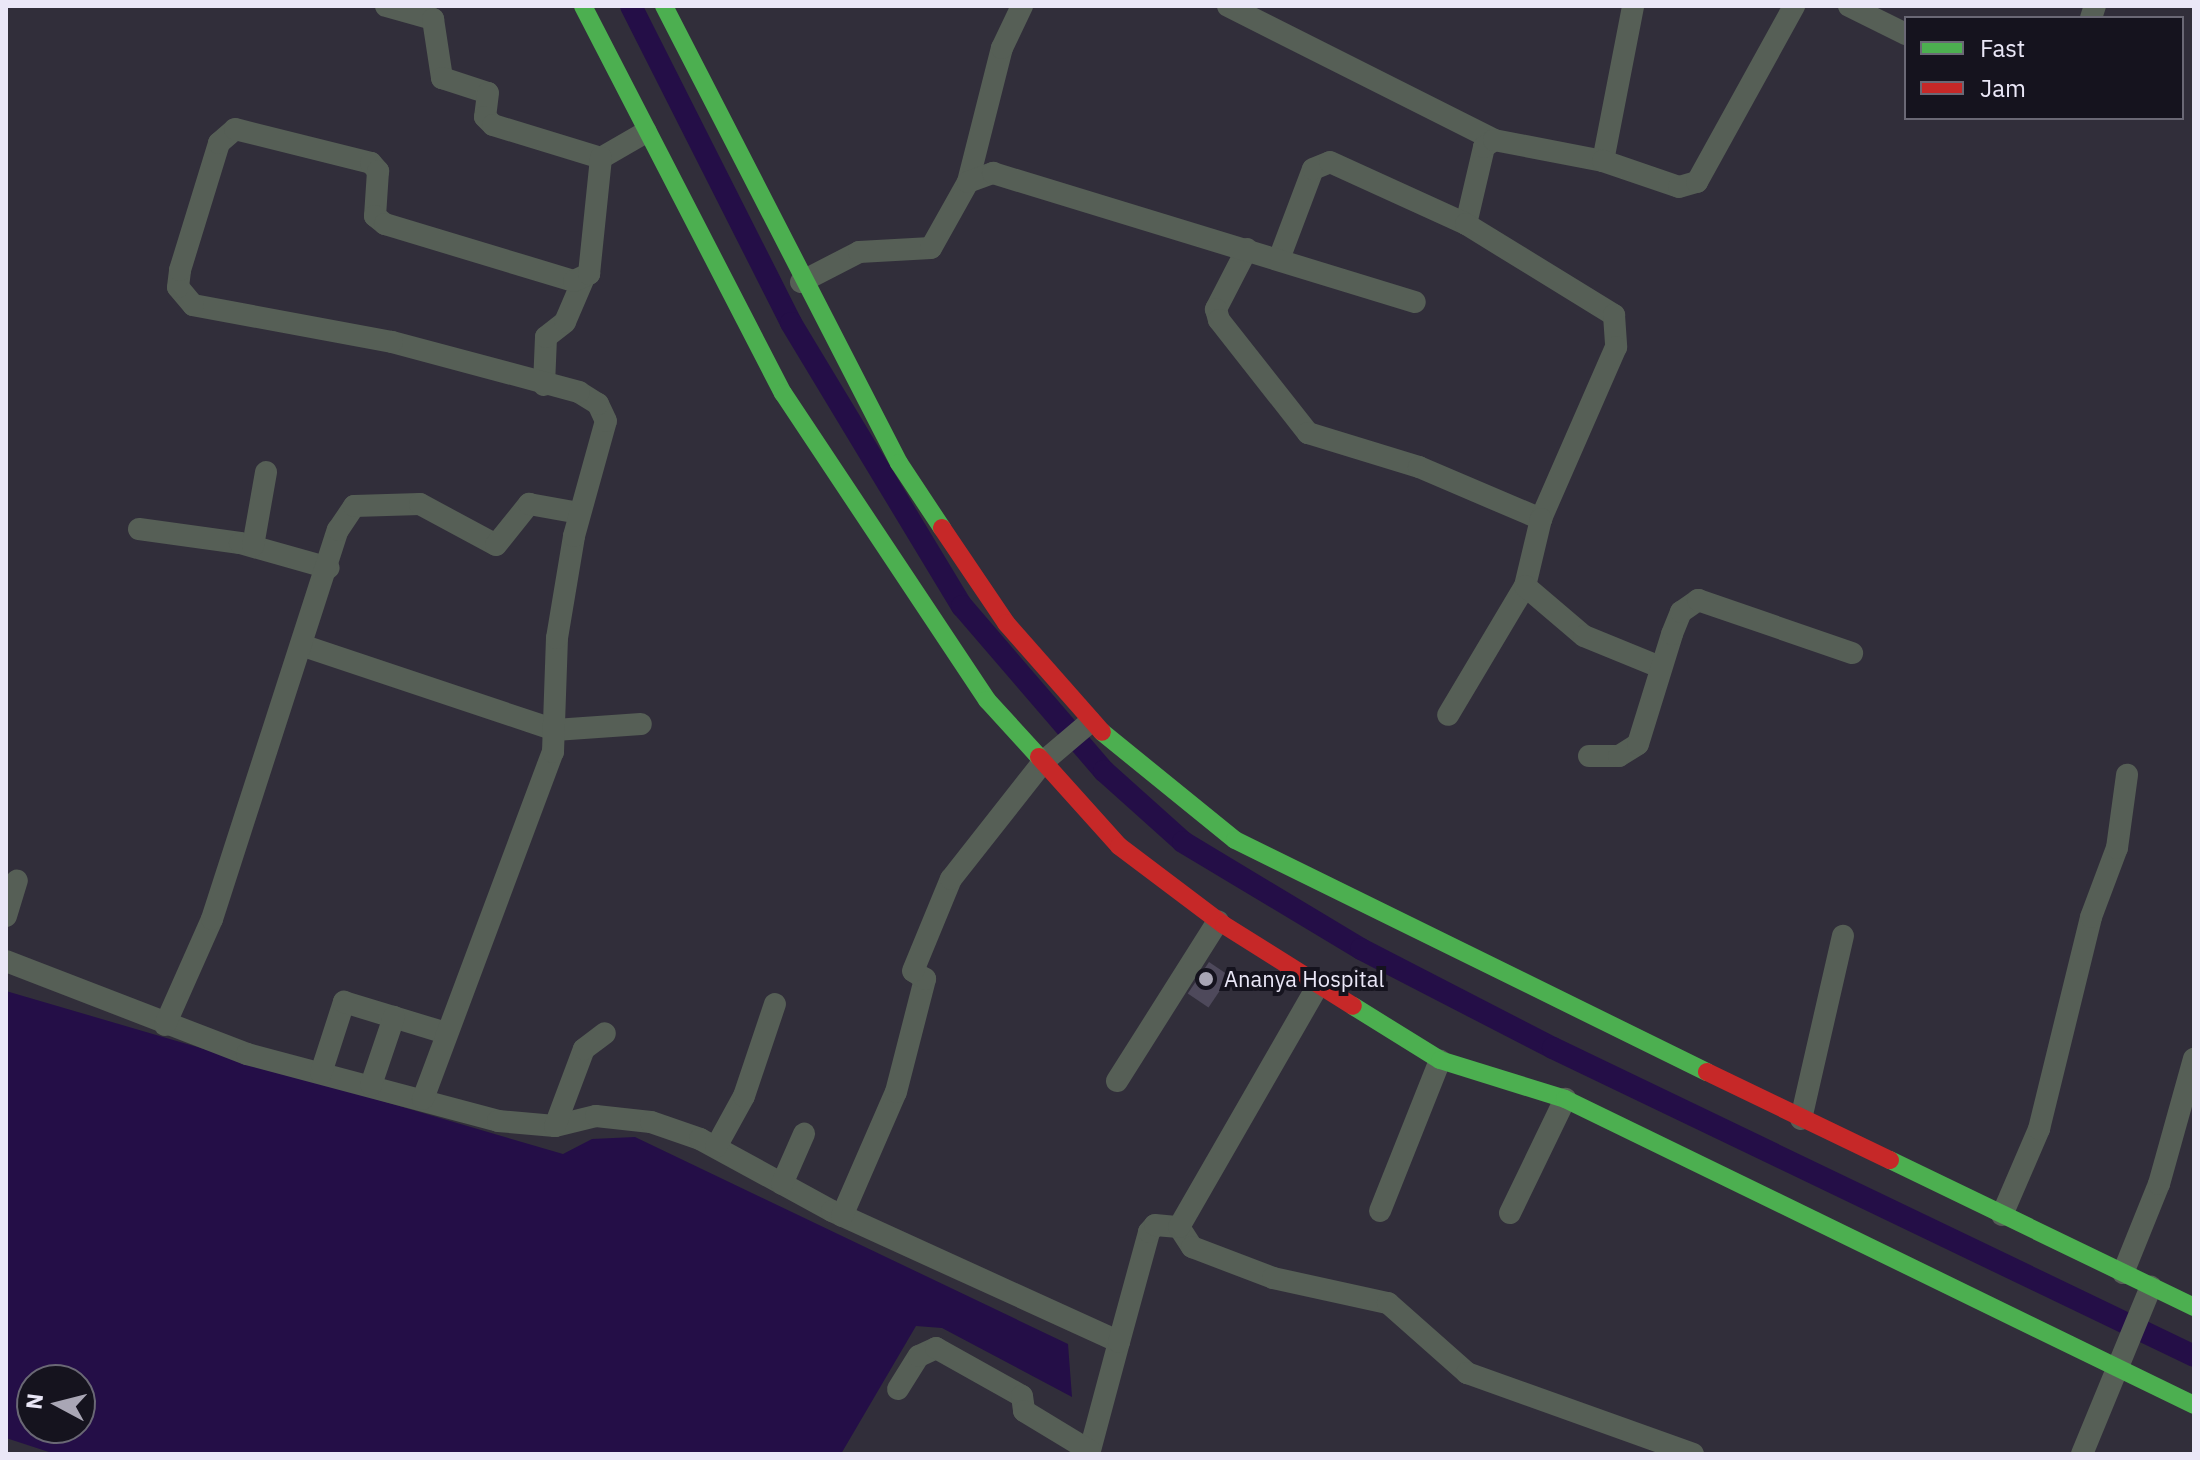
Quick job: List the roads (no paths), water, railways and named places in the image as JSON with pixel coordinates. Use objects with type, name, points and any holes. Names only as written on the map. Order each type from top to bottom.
[{"type":"street","points":[[386,6],[433,19],[442,78],[488,93],[485,117],[493,125],[601,158],[646,132]]},
{"type":"street","points":[[583,6],[646,132],[839,485],[987,700],[1050,757],[1119,846],[1218,921],[1440,1060],[1565,1099],[2122,1352],[2194,1405]]},
{"type":"street","points":[[664,6],[801,282],[899,463],[1006,623],[1086,725],[1235,840],[1801,1119],[2194,1307]]},
{"type":"street","points":[[801,282],[859,252],[931,248],[968,182],[1002,48],[1022,6]]},
{"type":"street","points":[[1228,6],[1494,140],[1603,161],[1679,187],[1697,182],[1794,6]]},
{"type":"street","points":[[1603,161],[1633,6]]},
{"type":"street","points":[[1849,6],[1904,33]]},
{"type":"street","points":[[423,1099],[446,1033],[493,924],[555,730],[557,638],[579,513],[606,421],[598,404],[579,392],[544,385],[432,351],[183,299],[180,270],[219,143],[235,129],[371,163],[378,171],[375,216],[385,224],[500,262],[583,280]]},
{"type":"street","points":[[1466,224],[1484,147],[1494,140]]},
{"type":"street","points":[[544,385],[546,337],[565,322],[583,280],[601,158]]},
{"type":"street","points":[[1279,259],[1320,163],[1466,224],[1601,303],[1618,325],[1616,347],[1541,519],[1525,586],[1448,715]]},
{"type":"street","points":[[968,182],[993,173],[1024,179],[1415,302]]},
{"type":"street","points":[[1247,249],[1216,309],[1219,320],[1308,433],[1419,467],[1541,519]]},
{"type":"street","points":[[253,546],[266,472]]},
{"type":"street","points":[[165,1025],[212,919],[329,568],[338,530],[354,506],[420,504],[496,545],[529,504],[579,513]]},
{"type":"street","points":[[139,529],[253,546],[329,568]]},
{"type":"street","points":[[1525,586],[1584,636],[1660,667]]},
{"type":"street","points":[[1589,756],[1619,756],[1638,744],[1660,667],[1681,612],[1698,600],[1852,653]]},
{"type":"street","points":[[301,645],[555,730],[641,724]]},
{"type":"street","points":[[842,1216],[896,1092],[925,979],[913,971],[951,879],[1050,757],[1086,725]]},
{"type":"street","points":[[2002,1215],[2039,1129],[2091,917],[2117,848],[2127,775]]},
{"type":"street","points":[[6,916],[17,881]]},
{"type":"street","points":[[1117,1081],[1218,921]]},
{"type":"street","points":[[1801,1119],[1843,936]]},
{"type":"street","points":[[6,961],[165,1025],[321,1073],[528,1127],[555,1126],[596,1116],[651,1122],[716,1147],[842,1216],[1119,1342]]},
{"type":"street","points":[[1179,1227],[1319,984]]},
{"type":"street","points":[[321,1073],[344,1002],[446,1033]]},
{"type":"street","points":[[716,1147],[744,1096],[775,1004]]},
{"type":"street","points":[[371,1085],[394,1017]]},
{"type":"street","points":[[555,1126],[584,1049],[605,1033]]},
{"type":"street","points":[[2123,1273],[2159,1184],[2194,1059]]},
{"type":"street","points":[[1380,1211],[1440,1060]]},
{"type":"street","points":[[1510,1213],[1565,1099]]},
{"type":"street","points":[[782,1184],[804,1134]]},
{"type":"street","points":[[898,1389],[919,1356],[936,1348],[1022,1396],[1024,1411],[1089,1452],[1149,1232],[1155,1225],[1179,1227]]},
{"type":"street","points":[[1179,1227],[1192,1247],[1273,1278],[1388,1303],[1467,1373],[1693,1454]]},
{"type":"street","points":[[2082,1454],[2151,1287]]},
{"type":"waterway","points":[[631,6],[791,323],[962,606],[1104,771],[1183,842],[1361,949],[1553,1048],[2194,1356]]},
{"type":"place","name":"Ananya Hospital","points":[[1206,979]]}]
